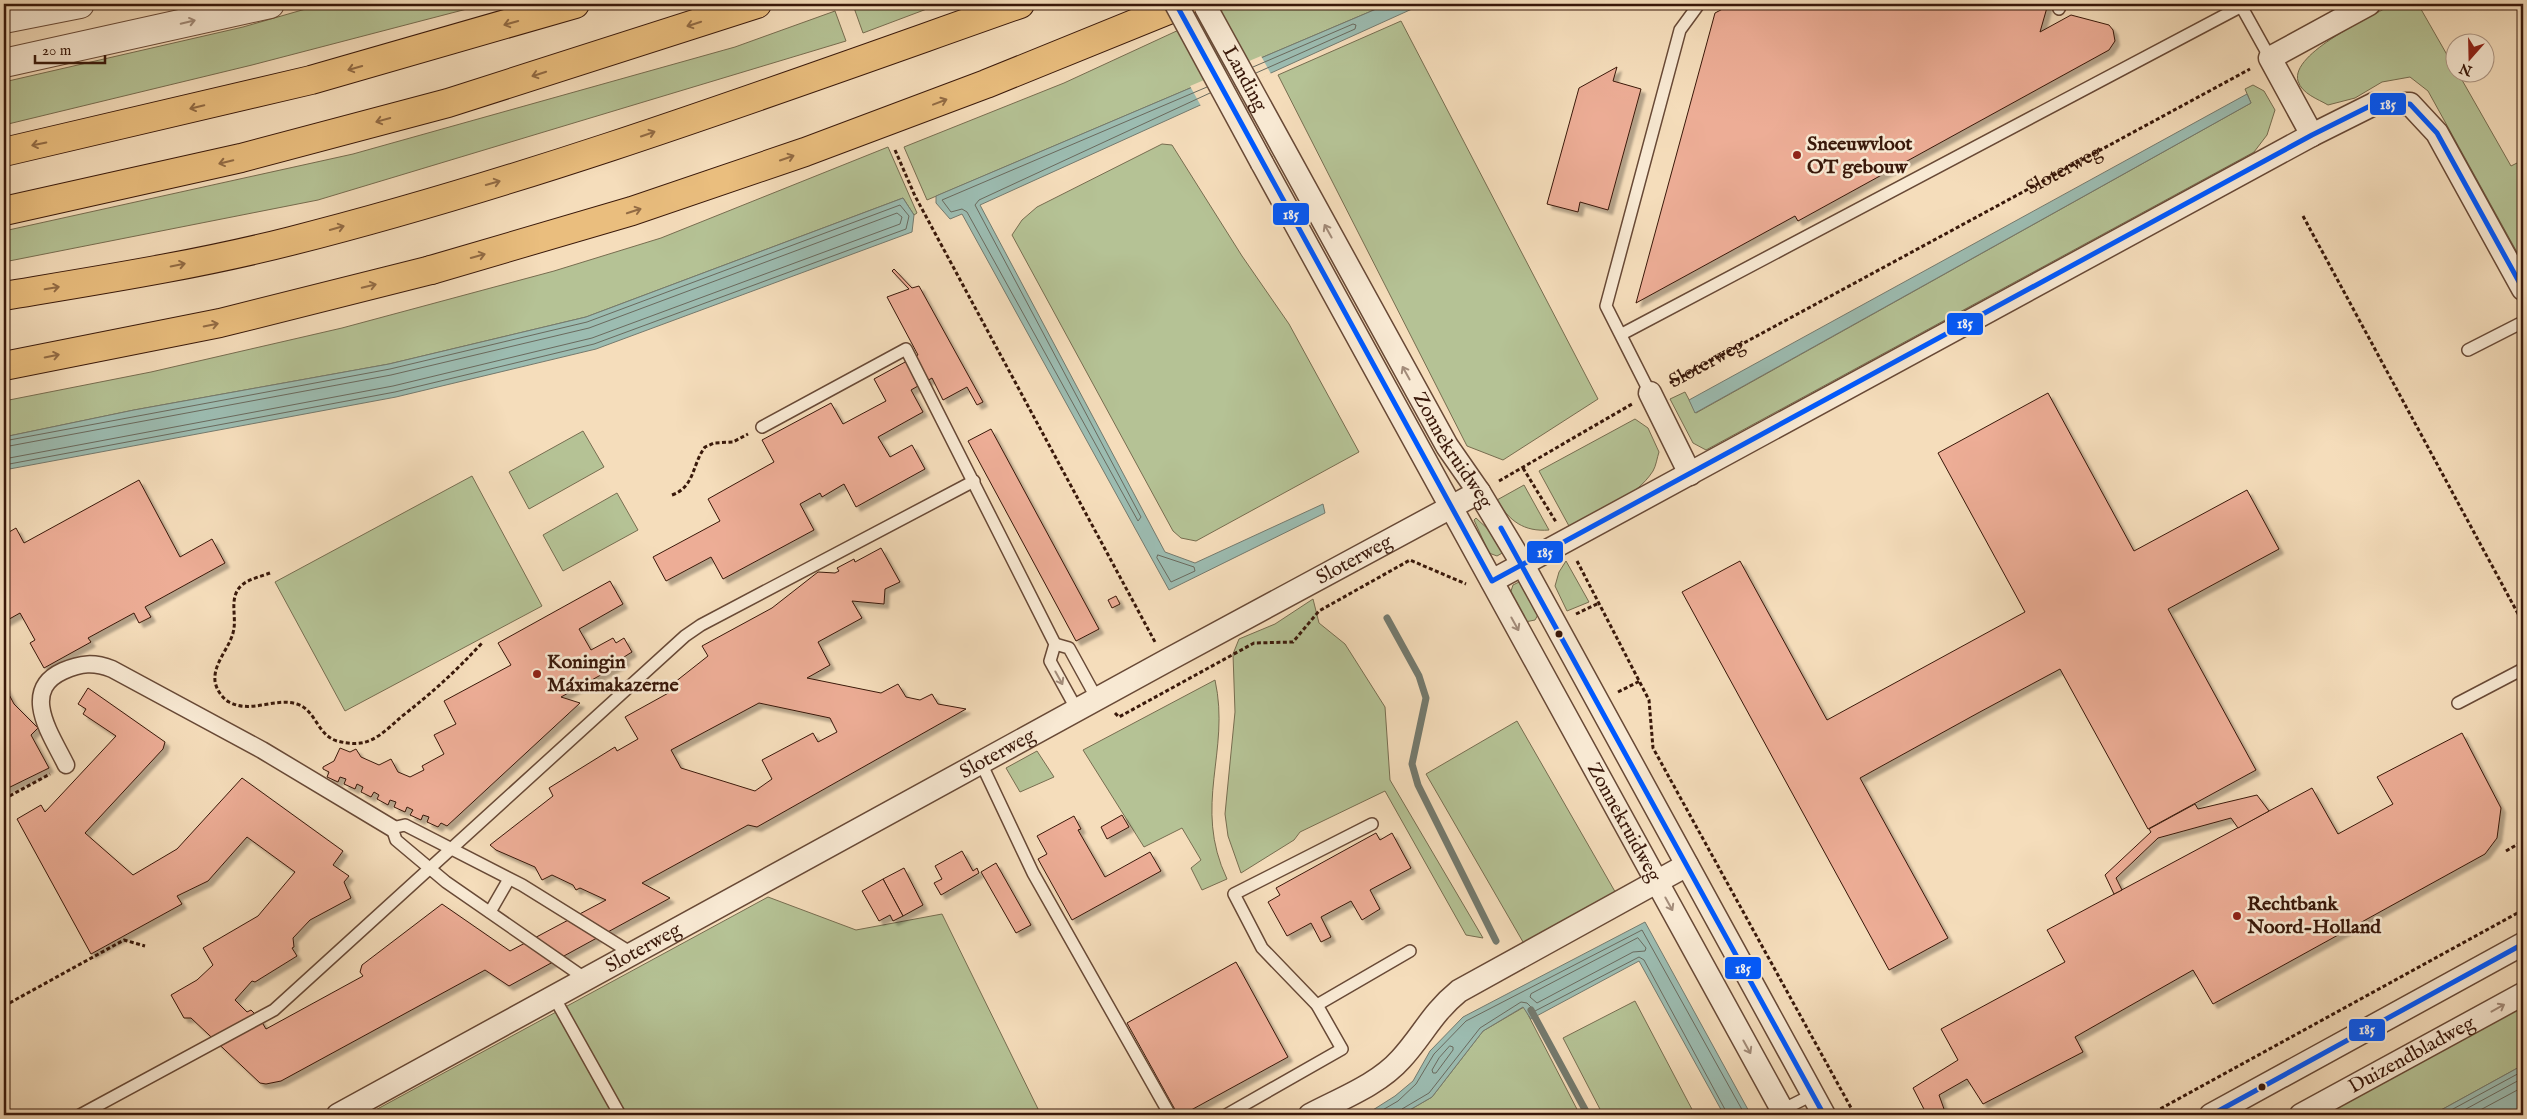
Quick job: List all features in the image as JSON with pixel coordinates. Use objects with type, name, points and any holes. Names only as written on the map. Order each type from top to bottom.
[{"type":"highway","points":[[4,152],[311,80],[575,4]]},
{"type":"highway","points":[[4,210],[241,158],[448,103],[757,4]]},
{"type":"highway","points":[[4,296],[131,275],[290,241],[543,169],[783,88],[1020,4]]},
{"type":"highway","points":[[4,366],[220,323],[431,270],[632,211],[805,152],[925,108],[1183,4]]},
{"type":"street","points":[[4,19],[80,4]]},
{"type":"street","points":[[4,63],[270,4]]},
{"type":"street","name":"Landing","points":[[1176,4],[1262,162]]},
{"type":"street","name":"Landing","points":[[1204,4],[1285,154]]},
{"type":"street","points":[[2312,135],[2270,58],[2370,4]]},
{"type":"street","points":[[1492,581],[2312,135],[2374,104],[2410,104],[2438,133],[2523,288]]},
{"type":"street","name":"Zonnekruidweg","points":[[1285,154],[1447,446],[1480,492],[1523,565],[1824,1115]]},
{"type":"street","name":"Zonnekruidweg","points":[[1262,162],[1783,1113]]},
{"type":"street","points":[[1650,393],[1690,474]]},
{"type":"street","name":"Sloterweg","points":[[338,1115],[1166,661],[1480,492]]},
{"type":"street","points":[[66,765],[42,715],[40,704],[42,693],[47,682],[55,675],[81,664],[96,664],[112,669],[262,750],[392,828]]},
{"type":"street","points":[[1310,1115],[1382,1076],[1402,1058],[1441,1005],[1459,991],[1687,865]]},
{"type":"street","points":[[2211,1115],[2523,944]]},
{"type":"street","name":"Duizendbladweg","points":[[2301,1115],[2523,994]]},
{"type":"lane","points":[[1650,393],[1622,334],[1606,306],[1680,30],[1699,4]]},
{"type":"lane","points":[[1622,334],[2241,5],[2270,58]]},
{"type":"lane","points":[[2468,350],[2523,322]]},
{"type":"lane","points":[[762,427],[906,349],[974,480],[1055,644],[1050,661],[1077,710]]},
{"type":"lane","points":[[80,1115],[274,1010],[685,636],[710,620],[974,480]]},
{"type":"lane","points":[[1055,644],[1069,648],[1097,699]]},
{"type":"lane","points":[[2458,703],[2523,668]]},
{"type":"lane","points":[[981,764],[1033,873],[1170,1115]]},
{"type":"lane","points":[[1226,1115],[1342,1048],[1317,1005],[1262,948],[1234,894],[1372,824]]},
{"type":"lane","points":[[586,979],[430,868],[396,840],[392,828],[405,825],[509,879],[633,954]]},
{"type":"lane","points":[[490,912],[509,879]]},
{"type":"lane","points":[[1317,1005],[1410,951]]},
{"type":"lane","points":[[554,997],[620,1115]]},
{"type":"lane","points":[[1783,1113],[1812,1095]]},
{"type":"path","name":"Sloterweg","points":[[1480,492],[1650,393],[2270,58]]},
{"type":"path","points":[[895,150],[915,196],[1166,661]]},
{"type":"path","points":[[2304,216],[2523,623]]},
{"type":"path","points":[[672,495],[679,492],[690,482],[704,447],[714,443],[733,442],[762,427]]},
{"type":"path","points":[[1523,468],[1567,541],[1650,700],[1653,748],[1855,1115]]},
{"type":"path","points":[[1097,699],[1119,717],[1254,643],[1292,642],[1320,611],[1410,560],[1472,587],[1492,581]]},
{"type":"path","points":[[270,573],[242,584],[237,592],[234,602],[234,628],[215,675],[217,688],[222,696],[238,705],[258,706],[288,702],[298,704],[313,716],[322,732],[335,740],[349,744],[372,739],[443,684],[482,643]]},
{"type":"path","points":[[1575,615],[1599,602]]},
{"type":"path","points":[[1615,693],[1640,681]]},
{"type":"path","points":[[4,799],[66,765]]},
{"type":"path","points":[[2506,851],[2523,841]]},
{"type":"path","points":[[2149,1115],[2523,910]]},
{"type":"path","points":[[4,1006],[124,940],[145,946]]},
{"type":"green space","points":[[323,4],[486,4],[252,65],[4,125],[4,82],[243,27]]},
{"type":"green space","points":[[940,4],[863,33],[853,5]]},
{"type":"green space","points":[[1235,4],[1388,4],[927,200],[904,147],[1064,83]]},
{"type":"green space","points":[[2393,4],[2418,4],[2444,50],[2444,82],[2463,82],[2511,166],[2523,160],[2523,263],[2428,91],[2410,77],[2382,82],[2355,98],[2328,105],[2311,96],[2300,86],[2298,81],[2299,70],[2307,59],[2319,47],[2352,26]]},
{"type":"green space","points":[[835,11],[846,41],[318,200],[4,262],[4,231],[353,154],[735,47]]},
{"type":"green space","points":[[1401,21],[1598,399],[1503,460],[1467,446],[1278,75]]},
{"type":"green space","points":[[2253,85],[2264,91],[2275,110],[2267,135],[2254,152],[1706,450],[1693,443],[1670,399],[1685,392],[1696,413],[2251,103],[2245,89]]},
{"type":"green space","points":[[1162,144],[1172,145],[1242,256],[1289,324],[1359,452],[1196,541],[1181,538],[1173,531],[1012,235],[1022,220],[1037,207]]},
{"type":"green space","points":[[888,147],[917,213],[914,215],[903,198],[586,317],[389,364],[134,410],[4,437],[4,401],[151,372],[342,328],[554,271],[661,238]]},
{"type":"green space","points":[[1635,419],[1648,428],[1659,452],[1653,471],[1645,481],[1626,497],[1569,526],[1539,471]]},
{"type":"green space","points":[[583,431],[604,467],[529,509],[509,472]]},
{"type":"green space","points":[[472,476],[542,606],[345,711],[275,582]]},
{"type":"green space","points":[[1524,485],[1549,530],[1532,529],[1518,524],[1507,514],[1497,500]]},
{"type":"green space","points":[[617,493],[638,530],[563,571],[543,535]]},
{"type":"green space","points":[[1476,518],[1504,544],[1504,552],[1497,556],[1489,553],[1474,520]]},
{"type":"green space","points":[[1566,561],[1589,602],[1567,611],[1555,586],[1559,572]]},
{"type":"green space","points":[[1519,582],[1525,585],[1539,613],[1535,620],[1525,622],[1510,594],[1513,585]]},
{"type":"green space","points":[[1313,599],[1319,623],[1345,644],[1385,707],[1390,780],[1483,938],[1466,935],[1385,791],[1300,832],[1294,840],[1241,873],[1228,836],[1225,814],[1235,712],[1233,654],[1239,639],[1275,624]]},
{"type":"green space","points":[[1215,680],[1219,706],[1219,731],[1212,802],[1213,827],[1217,852],[1227,879],[1202,890],[1191,868],[1201,860],[1182,828],[1144,847],[1083,750]]},
{"type":"green space","points":[[1517,721],[1625,909],[1534,961],[1426,774]]},
{"type":"green space","points":[[1037,751],[1054,777],[1020,792],[1006,768]]},
{"type":"green space","points":[[768,897],[856,930],[942,914],[1041,1115],[372,1115],[370,1113]]},
{"type":"green space","points":[[1635,1001],[1695,1115],[1603,1115],[1563,1038]]},
{"type":"green space","points":[[2523,1005],[2523,1065],[2432,1115],[2322,1115]]},
{"type":"green space","points":[[1524,1007],[1580,1115],[1401,1115],[1432,1097],[1483,1031]]},
{"type":"water","points":[[1388,4],[1423,4],[980,205],[1165,552],[1195,563],[1323,504],[1325,513],[1169,590],[962,214],[950,219],[936,203],[936,196]]},
{"type":"water","points":[[2247,94],[2251,103],[1695,413],[1689,400]]},
{"type":"water","points":[[903,198],[914,215],[912,232],[596,349],[396,397],[4,470],[4,437],[134,410],[389,364],[586,317]]},
{"type":"water","points":[[1645,922],[1751,1115],[1724,1115],[1639,961],[1531,1019],[1523,1007],[1483,1031],[1432,1097],[1401,1115],[1365,1115],[1395,1096],[1413,1081],[1430,1051],[1463,1017]]},
{"type":"water","points":[[2523,1065],[2523,1115],[2432,1115]]},
{"type":"pier","points":[[1261,56],[1271,74],[1201,106],[1190,86]]},
{"type":"building","name":"Sneeuwvloot OT gebouw","points":[[1732,4],[2048,4],[2040,32],[2071,15],[2109,25],[2113,30],[2115,41],[2109,50],[1798,221],[1795,216],[1636,303],[1715,13]]},
{"type":"building","points":[[1617,67],[1613,81],[1641,89],[1608,210],[1580,202],[1578,212],[1547,204],[1579,88]]},
{"type":"building","points":[[894,269],[912,288],[919,286],[983,402],[977,405],[967,387],[943,400],[932,378],[911,390],[923,412],[878,437],[890,457],[912,445],[925,469],[856,507],[844,484],[822,497],[820,493],[800,504],[814,530],[723,579],[711,557],[666,581],[653,557],[720,521],[708,499],[774,462],[762,440],[831,403],[843,424],[886,401],[874,379],[918,355],[887,297],[909,289],[892,271]]},
{"type":"building","points":[[2048,393],[2134,551],[2247,490],[2279,549],[2168,609],[2256,770],[2148,829],[2060,669],[1978,713],[1860,778],[1948,938],[1889,970],[1682,592],[1740,561],[1827,720],[2025,612],[1938,453]]},
{"type":"building","points":[[991,429],[1099,629],[1076,641],[968,441]]},
{"type":"building","points":[[139,480],[180,557],[212,539],[225,563],[145,607],[151,617],[139,623],[134,613],[88,638],[91,642],[44,668],[30,643],[35,640],[20,613],[4,622],[4,535],[16,528],[24,543]]},
{"type":"building","points":[[881,548],[900,582],[885,589],[884,604],[852,601],[862,618],[818,642],[830,665],[807,678],[881,693],[898,684],[906,697],[920,700],[932,694],[938,704],[966,709],[757,827],[748,825],[642,883],[670,898],[509,986],[485,970],[281,1081],[266,1084],[260,1083],[191,1018],[184,1018],[171,995],[197,980],[213,965],[203,948],[258,916],[295,872],[247,837],[208,881],[177,896],[182,904],[91,954],[17,819],[41,805],[45,812],[116,736],[83,714],[86,709],[78,704],[88,688],[165,742],[163,749],[85,833],[133,875],[177,849],[242,778],[343,851],[333,865],[349,876],[344,882],[351,898],[310,920],[293,938],[294,947],[292,948],[297,956],[255,982],[252,981],[235,1000],[247,1012],[251,1010],[266,1029],[363,976],[360,972],[362,965],[442,904],[510,951],[606,900],[580,888],[576,890],[573,885],[552,875],[542,880],[535,867],[496,850],[490,845],[553,796],[549,788],[615,747],[617,751],[638,739],[625,717],[672,691],[670,686],[708,656],[702,646],[772,608],[818,572],[835,573],[839,571],[837,568],[854,559],[855,562]],"holes":[[[759,703],[830,718],[837,732],[818,742],[813,733],[762,760],[772,779],[755,791],[681,768],[671,750]]]},
{"type":"building","points":[[610,581],[623,604],[579,629],[591,650],[613,638],[616,643],[624,638],[632,652],[624,657],[626,661],[561,697],[580,703],[447,826],[441,823],[438,827],[427,822],[429,817],[423,815],[421,820],[410,815],[413,810],[407,807],[405,812],[394,807],[396,802],[390,800],[388,805],[377,799],[379,795],[374,792],[371,797],[361,792],[363,787],[357,784],[355,789],[344,784],[346,779],[340,777],[338,782],[327,777],[329,772],[323,769],[323,767],[334,761],[340,748],[350,752],[356,749],[361,757],[379,765],[391,759],[398,772],[410,777],[424,770],[422,766],[444,754],[434,735],[456,724],[444,701],[511,665],[498,643]]},
{"type":"building","points":[[1116,596],[1120,604],[1112,608],[1108,600]]},
{"type":"building","points":[[4,685],[14,704],[38,728],[31,735],[49,768],[4,790]]},
{"type":"building","points":[[2462,733],[2501,808],[2497,838],[2485,854],[2213,1004],[2193,970],[2075,1037],[2083,1052],[1983,1104],[1967,1079],[1939,1095],[1944,1109],[1935,1115],[1927,1115],[1913,1088],[1958,1060],[1941,1029],[2065,962],[2047,930],[2312,788],[2338,834],[2393,804],[2377,777]]},
{"type":"building","points":[[2257,795],[2269,811],[2238,828],[2231,818],[2158,838],[2116,878],[2122,890],[2114,894],[2105,875],[2151,832],[2149,829],[2195,804],[2198,809]]},
{"type":"building","points":[[1122,815],[1129,827],[1107,839],[1101,827]]},
{"type":"building","points":[[1074,816],[1081,829],[1078,830],[1105,877],[1150,852],[1161,871],[1072,920],[1038,859],[1047,854],[1037,836]]},
{"type":"building","points":[[1376,833],[1380,840],[1392,833],[1411,868],[1370,890],[1380,909],[1362,920],[1351,901],[1321,917],[1331,937],[1321,942],[1311,923],[1287,936],[1268,902],[1280,895],[1276,888]]},
{"type":"building","points":[[962,851],[973,871],[977,868],[979,873],[941,895],[934,883],[942,879],[935,866]]},
{"type":"building","points":[[996,863],[1031,925],[1016,933],[981,872]]},
{"type":"building","points":[[904,868],[923,905],[903,916],[883,879]]},
{"type":"building","points":[[883,879],[903,916],[893,921],[890,915],[879,921],[862,891]]},
{"type":"building","points":[[1236,962],[1288,1057],[1182,1115],[1178,1115],[1127,1023]]},
{"type":"waterway","points":[[1387,618],[1419,676],[1426,698],[1412,764],[1418,785],[1496,941]]},
{"type":"waterway","points":[[1531,1010],[1588,1115]]},
{"type":"transit line","name":"185","points":[[1176,4],[1492,581],[2312,135],[2374,104],[2410,104],[2437,133],[2523,289]]},
{"type":"transit line","name":"185","points":[[1501,528],[1824,1115]]},
{"type":"transit line","name":"185","points":[[2211,1115],[2523,944]]},
{"type":"place","name":"Sneeuwvloot OT gebouw","points":[[1797,155]]},
{"type":"place","name":"Koningin Máximakazerne","points":[[537,674]]},
{"type":"place","name":"Rechtbank Noord-Holland","points":[[2237,916]]}]
